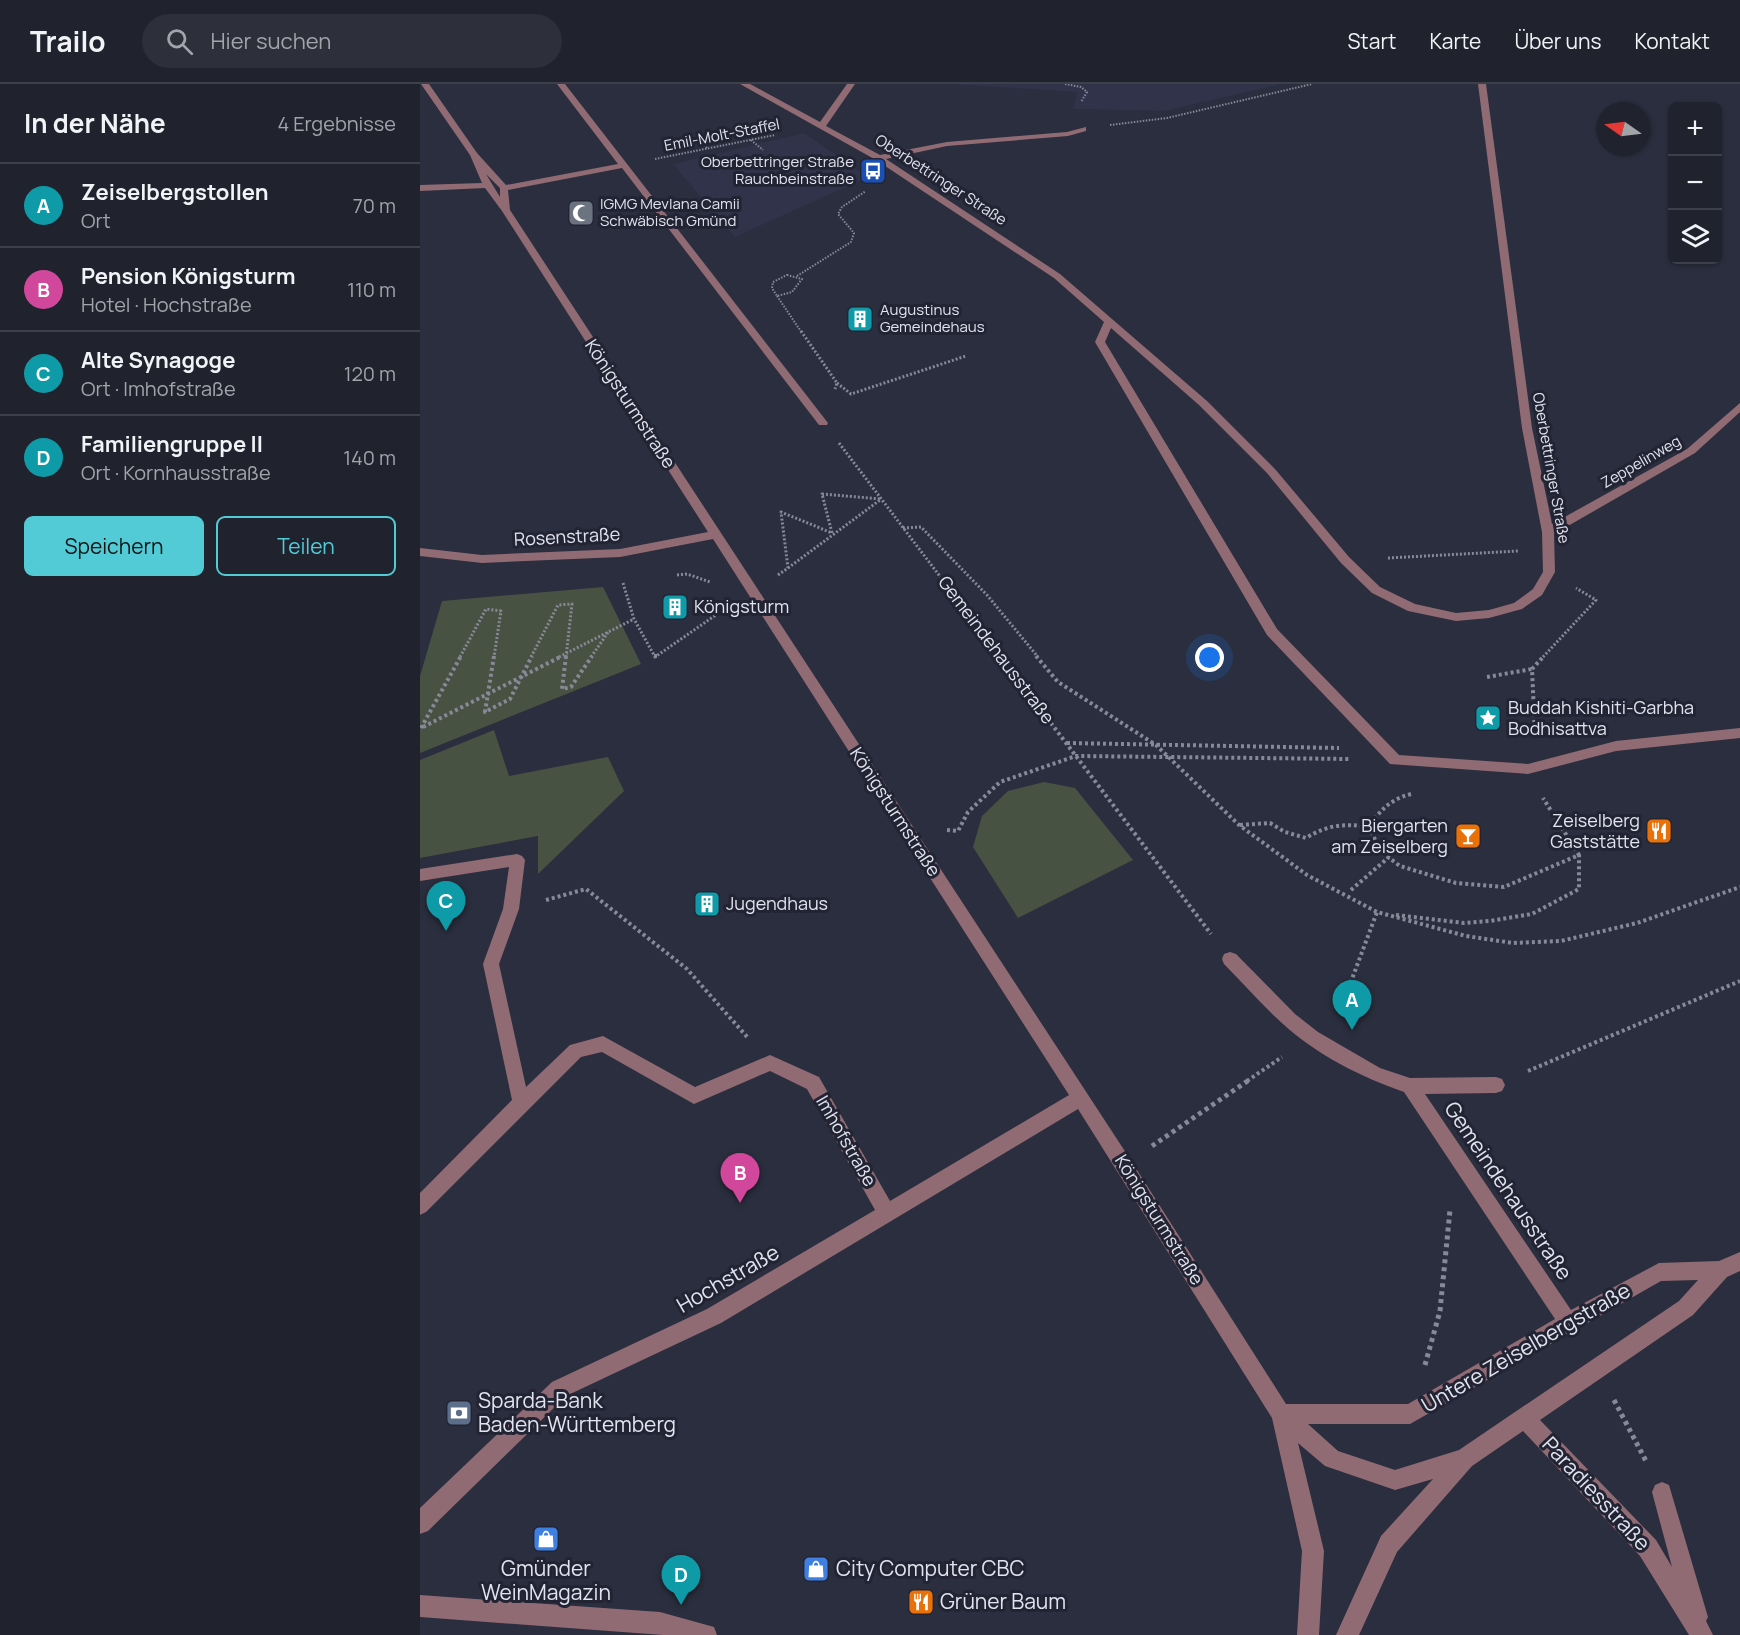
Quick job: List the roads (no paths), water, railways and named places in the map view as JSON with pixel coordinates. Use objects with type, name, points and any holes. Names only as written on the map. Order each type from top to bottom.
[{"type":"street","name":"Königsturmstraße","points":[[425,84],[474,155],[504,188],[506,210]]},
{"type":"street","points":[[561,84],[824,423]]},
{"type":"street","name":"Oberbettringer Straße","points":[[744,84],[879,158],[1057,276],[1203,403],[1271,471],[1346,560],[1376,590],[1412,608],[1456,617],[1489,614],[1518,606],[1538,592],[1549,572],[1548,532],[1527,428],[1482,84]]},
{"type":"street","points":[[822,125],[851,84]]},
{"type":"street","points":[[879,158],[946,144],[1068,134],[1083,129]]},
{"type":"street","name":"Königsturmstraße","points":[[474,155],[487,185],[506,210],[1125,1165],[1281,1414]]},
{"type":"street","points":[[504,188],[625,165]]},
{"type":"street","points":[[420,188],[487,185]]},
{"type":"street","points":[[1109,321],[1100,342],[1272,632],[1395,760],[1528,769],[1616,746],[1740,733]]},
{"type":"street","name":"Zeppelinweg","points":[[1548,532],[1691,451],[1740,406]]},
{"type":"street","name":"Rosenstraße","points":[[420,552],[482,559],[620,553],[715,535]]},
{"type":"street","points":[[420,875],[517,860],[511,909],[491,964],[521,1103],[420,1206]]},
{"type":"street","name":"Gemeindehausstraße","points":[[1230,959],[1289,1019],[1312,1037],[1375,1074],[1410,1086],[1496,1085]]},
{"type":"street","name":"Imhofstraße","points":[[521,1103],[576,1050],[603,1044],[694,1096],[770,1063],[813,1083],[886,1211]]},
{"type":"street","name":"Gemeindehausstraße","points":[[1410,1086],[1568,1322]]},
{"type":"street","name":"Hochstraße","points":[[420,1523],[559,1389],[714,1316],[886,1211],[1080,1098]]},
{"type":"street","name":"Untere Zeiselbergstraße","points":[[1281,1414],[1410,1414],[1659,1272],[1720,1270],[1740,1261]]},
{"type":"street","name":"Untere Zeiselbergstraße","points":[[1281,1414],[1332,1459],[1395,1480],[1464,1460],[1686,1308],[1720,1270]]},
{"type":"street","points":[[1281,1414],[1313,1551],[1308,1635]]},
{"type":"street","name":"Paradiesstraße","points":[[1524,1418],[1648,1548],[1702,1635]]},
{"type":"street","points":[[1347,1635],[1389,1544],[1464,1460]]},
{"type":"street","name":"Paradiesstraße","points":[[1662,1492],[1702,1635]]},
{"type":"street","points":[[420,1606],[660,1623],[706,1635]]},
{"type":"place","name":"Oberbettringer Straße Rauchbeinstraße","points":[[873,171]]},
{"type":"place","name":"IGMG Mevlana Camii Schwäbisch Gmünd","points":[[581,213]]},
{"type":"place","name":"Augustinus Gemeindehaus","points":[[860,319]]},
{"type":"place","name":"Königsturm","points":[[675,607]]},
{"type":"place","name":"Buddah Kishiti-Garbha Bodhisattva","points":[[1488,718]]},
{"type":"place","name":"Zeiselberg Gaststätte","points":[[1659,831]]},
{"type":"place","name":"Biergarten am Zeiselberg","points":[[1468,836]]},
{"type":"place","name":"Jugendhaus","points":[[707,904]]},
{"type":"place","name":"Alte Synagoge","points":[[446,931]]},
{"type":"place","name":"Zeiselbergstollen","points":[[1352,1030]]},
{"type":"place","name":"Pension Königsturm","points":[[740,1203]]},
{"type":"place","name":"Sparda-Bank Baden-Württemberg","points":[[459,1413]]},
{"type":"place","name":"Gmünder WeinMagazin","points":[[546,1539]]},
{"type":"place","name":"City Computer CBC","points":[[816,1569]]},
{"type":"place","name":"Grüner Baum","points":[[921,1602]]},
{"type":"place","name":"Familiengruppe II","points":[[681,1605]]}]
